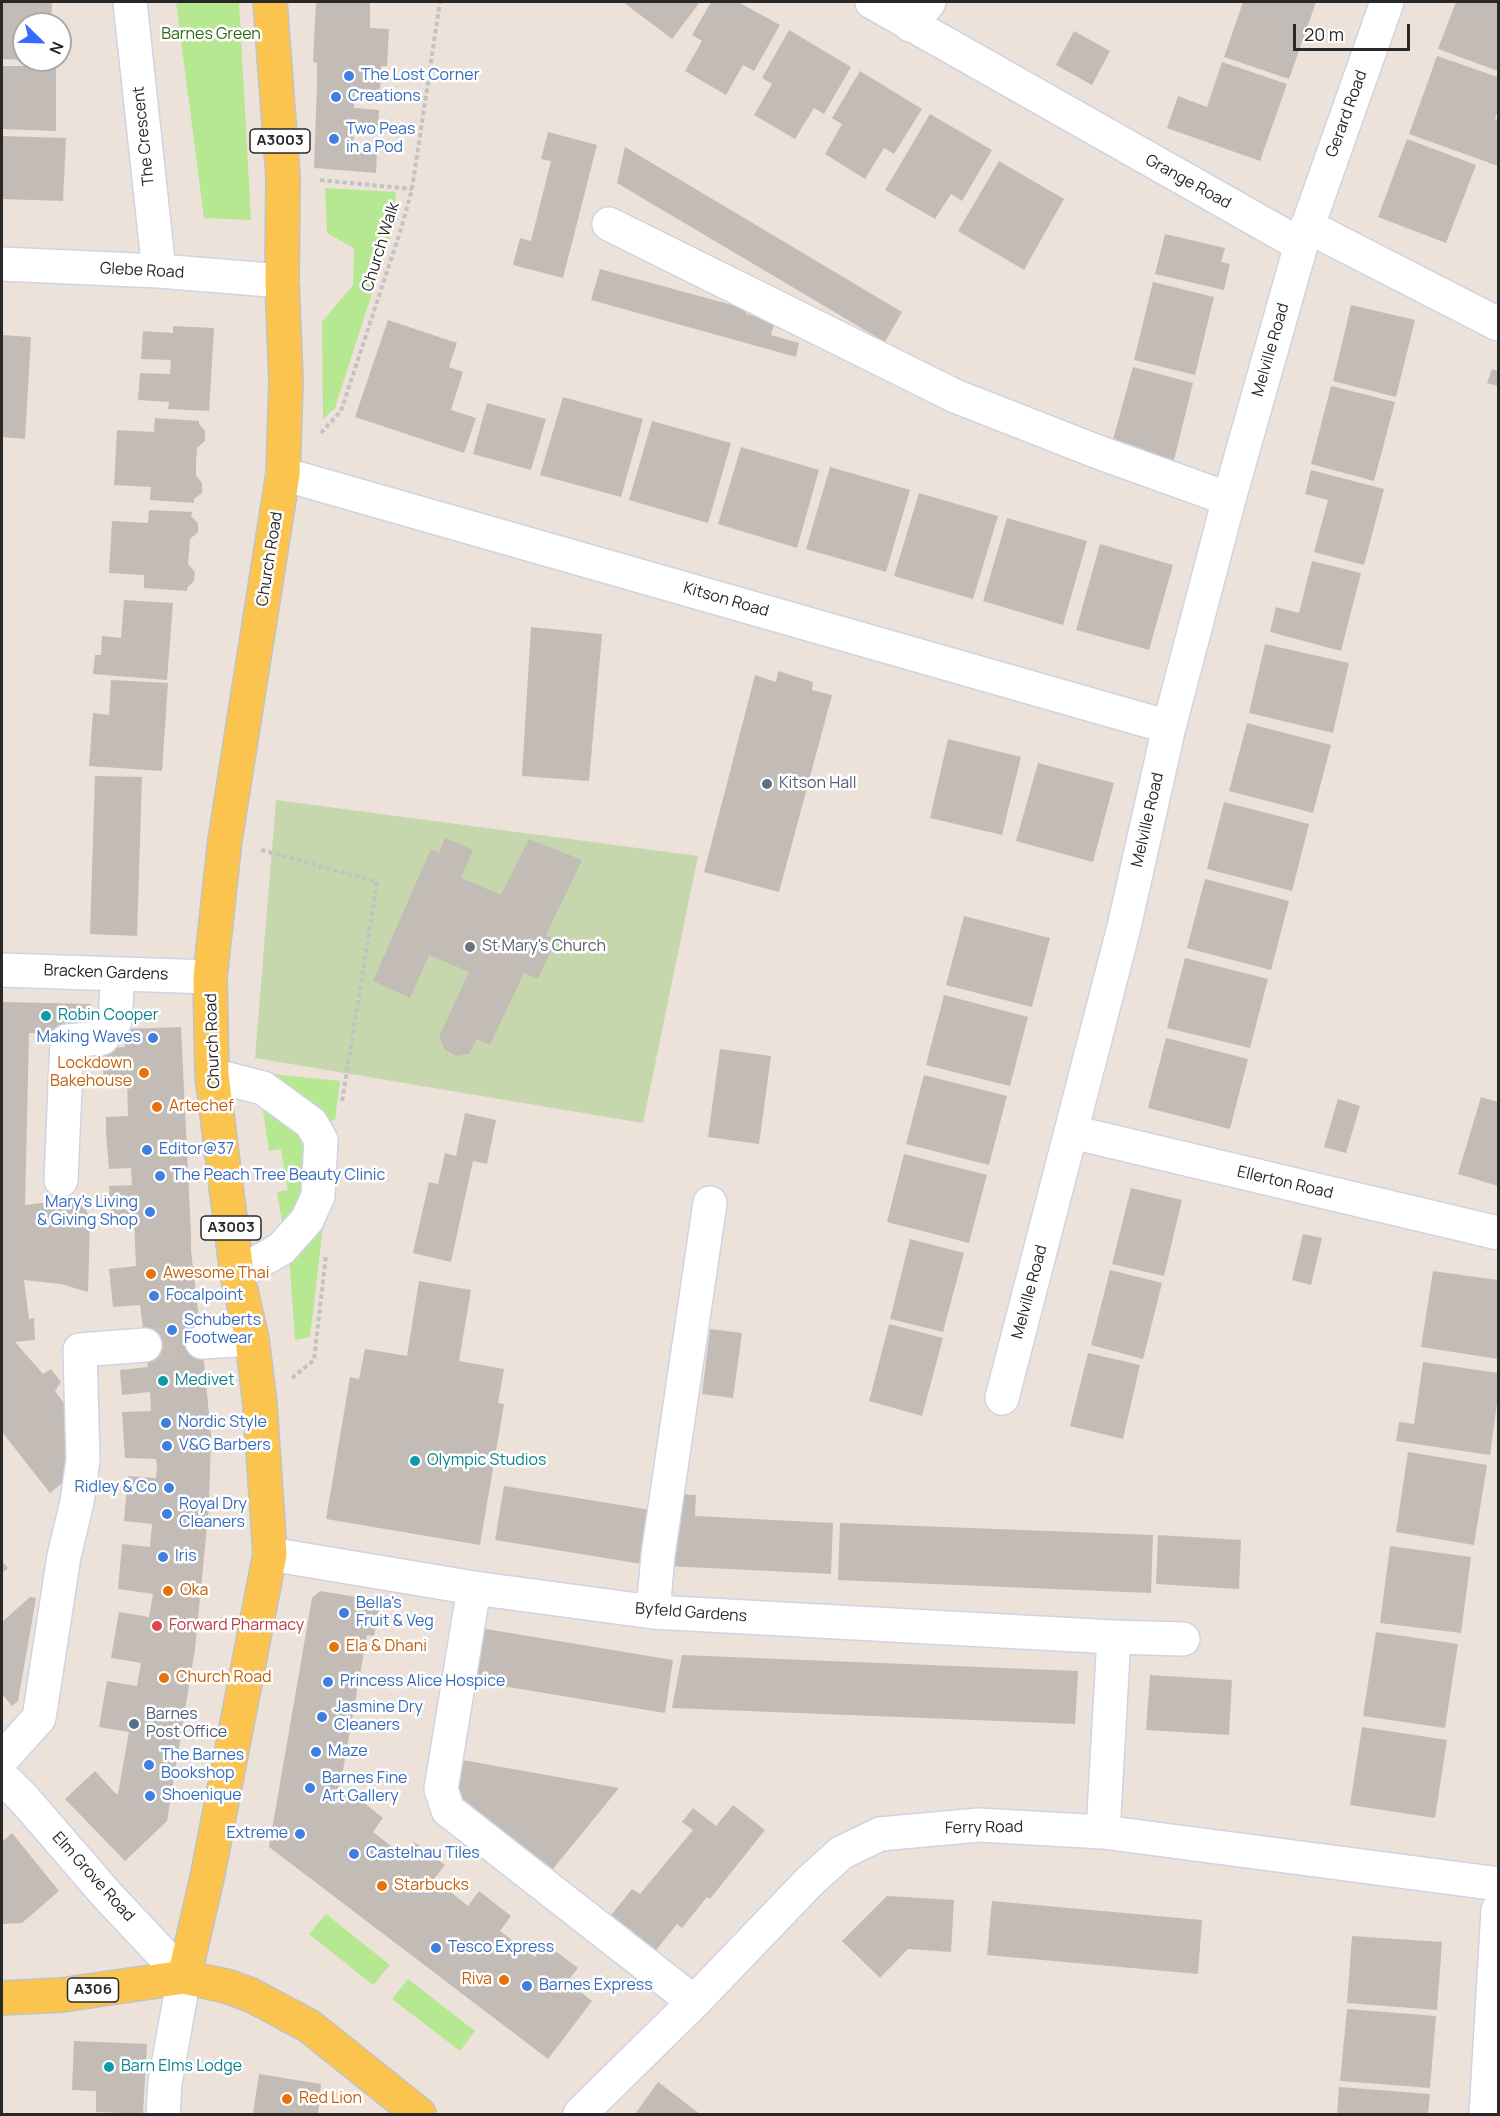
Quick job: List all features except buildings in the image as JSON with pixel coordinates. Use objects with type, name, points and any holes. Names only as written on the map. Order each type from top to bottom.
[{"type":"main road","name":"Church Road","points":[[184,1977],[207,1878],[270,1554],[260,1405],[252,1339],[237,1274],[212,1075],[210,977],[225,840],[284,474],[286,381],[282,281],[282,177],[270,2]]},
{"type":"main road","name":"A306","points":[[2,1998],[62,1995],[184,1977],[226,1986],[251,1995],[309,2026],[419,2115]]},
{"type":"street","name":"The Crescent","points":[[130,2],[159,272]]},
{"type":"street","name":"Grange Road","points":[[872,2],[920,13],[1304,235],[1498,324]]},
{"type":"street","name":"Gerard Road","points":[[1304,235],[1387,2]]},
{"type":"street","points":[[609,225],[955,396],[1098,452],[1229,499]]},
{"type":"street","name":"Melville Road","points":[[1002,1398],[1124,927],[1169,727],[1229,499],[1304,235]]},
{"type":"street","name":"Glebe Road","points":[[2,264],[282,281]]},
{"type":"street","name":"Kitson Road","points":[[284,474],[1169,727]]},
{"type":"street","name":"Bracken Gardens","points":[[2,969],[210,977]]},
{"type":"street","points":[[61,1180],[67,1041],[102,1038],[115,1021],[118,974]]},
{"type":"street","points":[[212,1075],[263,1088],[311,1123],[321,1140],[318,1196],[307,1220],[281,1249],[237,1274]]},
{"type":"street","name":"Ellerton Road","points":[[1072,1132],[1498,1233]]},
{"type":"street","points":[[653,1612],[658,1555],[710,1203]]},
{"type":"street","points":[[202,1342],[252,1339]]},
{"type":"street","points":[[2,1759],[39,1718],[64,1556],[77,1502],[83,1460],[80,1350],[145,1345]]},
{"type":"street","name":"Byfeld Gardens","points":[[270,1554],[474,1588],[653,1612],[1183,1639]]},
{"type":"street","points":[[474,1588],[441,1789],[448,1810],[694,2002]]},
{"type":"street","points":[[1103,1832],[1114,1637]]},
{"type":"street","name":"Elm Grove Road","points":[[2,1777],[184,1977]]},
{"type":"street","name":"Ferry Road","points":[[580,2115],[694,2002],[809,1882],[842,1853],[880,1834],[979,1825],[1103,1832],[1498,1884]]},
{"type":"street","points":[[1486,2115],[1498,1910]]},
{"type":"street","points":[[163,2115],[165,2083],[184,1977]]},
{"type":"path","name":"Church Walk","points":[[284,474],[341,411],[412,189],[440,2]]},
{"type":"path","points":[[282,177],[412,189]]},
{"type":"path","points":[[225,840],[377,882]]},
{"type":"green space","name":"Barnes Green","points":[[176,2],[239,2],[251,220],[204,218]]},
{"type":"green space","points":[[325,188],[396,192],[393,228],[335,408],[323,419],[322,322],[353,285],[354,248],[327,233]]},
{"type":"green space","points":[[276,800],[698,856],[643,1123],[255,1058]]},
{"type":"green space","points":[[272,1074],[340,1081],[335,1120],[328,1121]]},
{"type":"green space","points":[[271,1108],[311,1139],[308,1196],[289,1224],[282,1222],[277,1192],[288,1190],[281,1149],[269,1151],[263,1111]]},
{"type":"green space","points":[[316,1223],[323,1226],[310,1337],[295,1340],[289,1255]]},
{"type":"green space","points":[[326,1914],[390,1965],[373,1985],[309,1934]]},
{"type":"green space","points":[[408,1979],[475,2031],[460,2051],[392,1999]]},
{"type":"tunnel","points":[[145,1345],[202,1342]]},
{"type":"place","name":"The Lost Corner","points":[[349,76]]},
{"type":"place","name":"Creations","points":[[336,97]]},
{"type":"place","name":"Two Peas in a Pod","points":[[334,139]]},
{"type":"place","name":"Kitson Hall","points":[[767,784]]},
{"type":"place","name":"St Mary's Church","points":[[470,947]]},
{"type":"place","name":"Robin Cooper","points":[[46,1016]]},
{"type":"place","name":"Making Waves","points":[[153,1038]]},
{"type":"place","name":"Lockdown Bakehouse","points":[[144,1073]]},
{"type":"place","name":"Artechef","points":[[157,1107]]},
{"type":"place","name":"Editor@37","points":[[147,1150]]},
{"type":"place","name":"The Peach Tree Beauty Clinic","points":[[160,1176]]},
{"type":"place","name":"Mary’s Living & Giving Shop","points":[[150,1212]]},
{"type":"place","name":"Awesome Thai","points":[[151,1274]]},
{"type":"place","name":"Focalpoint","points":[[154,1296]]},
{"type":"place","name":"Schuberts Footwear","points":[[172,1330]]},
{"type":"place","name":"Medivet","points":[[163,1381]]},
{"type":"place","name":"Nordic Style","points":[[166,1423]]},
{"type":"place","name":"V&G Barbers","points":[[167,1446]]},
{"type":"place","name":"Olympic Studios","points":[[415,1461]]},
{"type":"place","name":"Ridley & Co","points":[[169,1488]]},
{"type":"place","name":"Royal Dry Cleaners","points":[[167,1514]]},
{"type":"place","name":"Iris","points":[[163,1557]]},
{"type":"place","name":"Oka","points":[[168,1591]]},
{"type":"place","name":"Bella's Fruit & Veg","points":[[344,1613]]},
{"type":"place","name":"Forward Pharmacy","points":[[157,1626]]},
{"type":"place","name":"Ela & Dhani","points":[[334,1647]]},
{"type":"place","name":"Church Road","points":[[164,1678]]},
{"type":"place","name":"Princess Alice Hospice","points":[[328,1682]]},
{"type":"place","name":"Jasmine Dry Cleaners","points":[[322,1717]]},
{"type":"place","name":"Barnes Post Office","points":[[134,1724]]},
{"type":"place","name":"Maze","points":[[316,1752]]},
{"type":"place","name":"The Barnes Bookshop","points":[[149,1765]]},
{"type":"place","name":"Barnes Fine Art Gallery","points":[[310,1788]]},
{"type":"place","name":"Shoenique","points":[[150,1796]]},
{"type":"place","name":"Extreme","points":[[300,1834]]},
{"type":"place","name":"Castelnau Tiles","points":[[354,1854]]},
{"type":"place","name":"Starbucks","points":[[382,1886]]},
{"type":"place","name":"Tesco Express","points":[[436,1948]]},
{"type":"place","name":"Riva","points":[[504,1980]]},
{"type":"place","name":"Barnes Express","points":[[527,1986]]},
{"type":"place","name":"Barn Elms Lodge","points":[[109,2067]]},
{"type":"place","name":"Red Lion","points":[[287,2099]]}]
